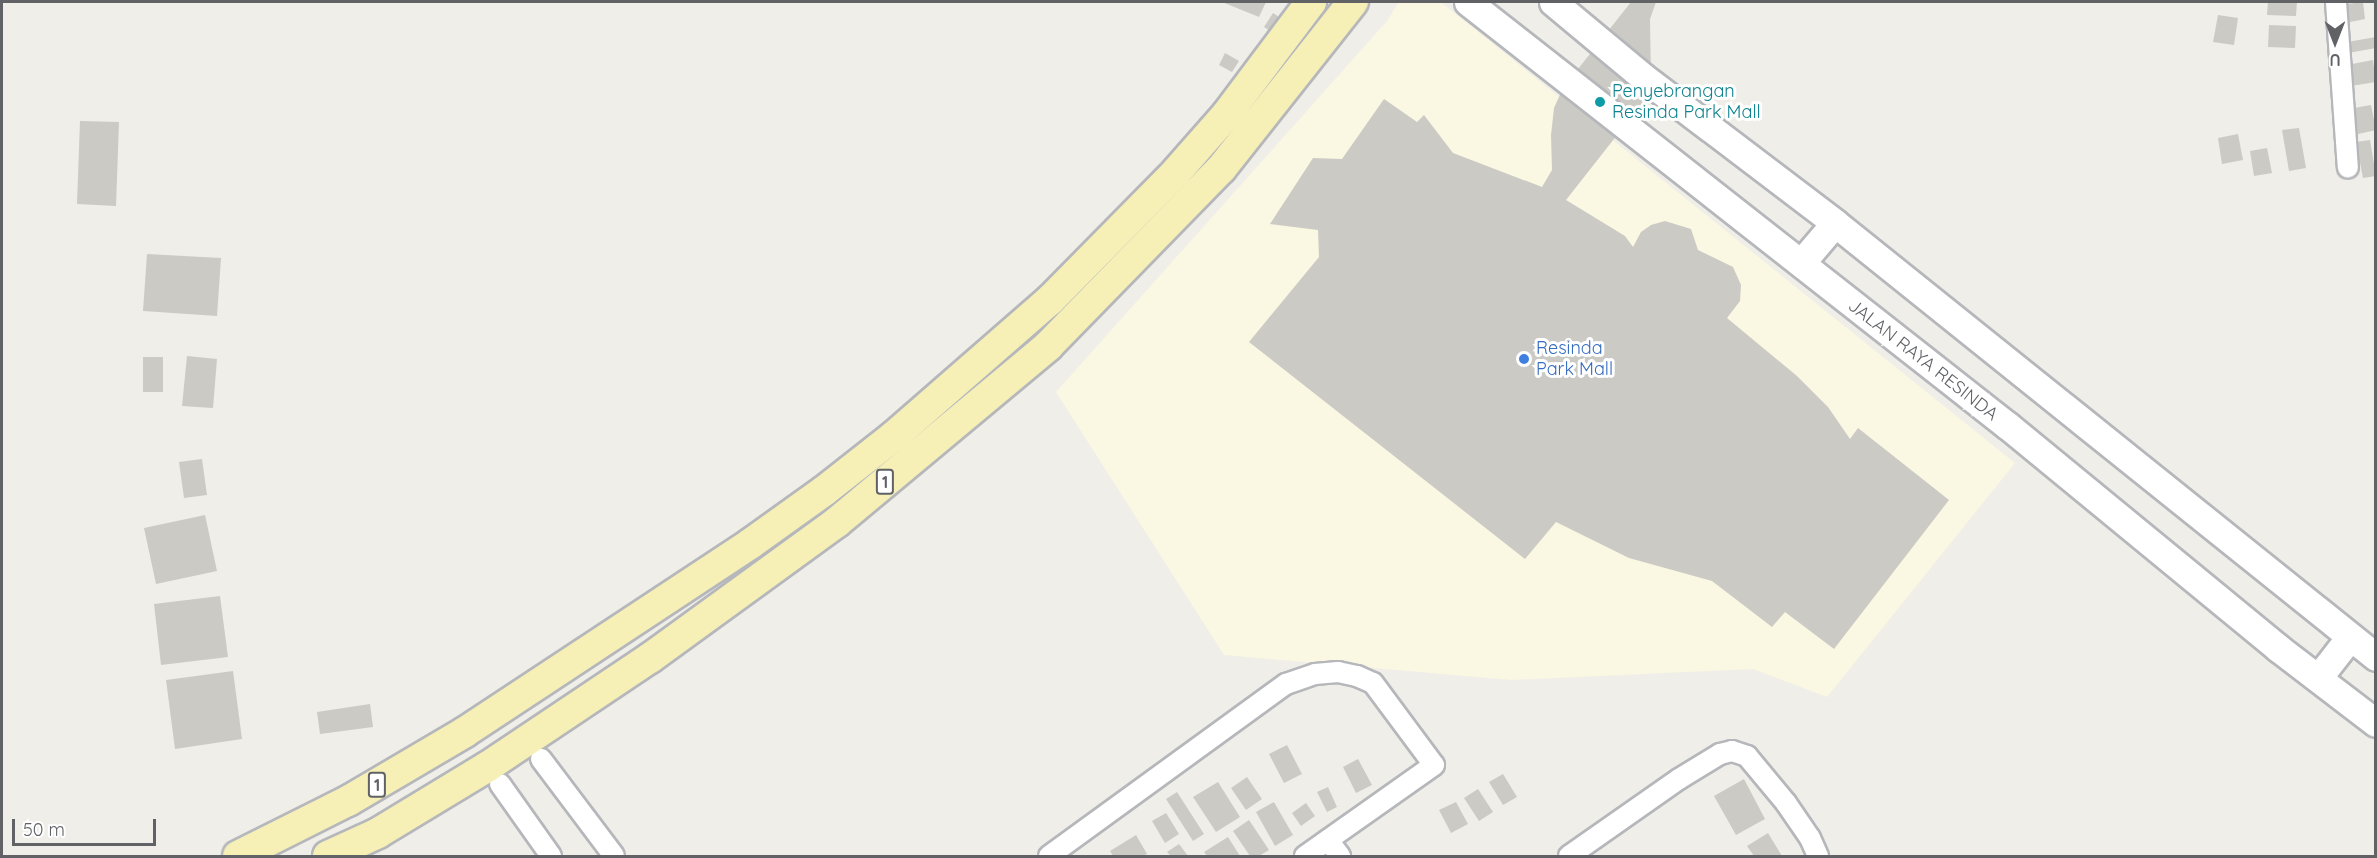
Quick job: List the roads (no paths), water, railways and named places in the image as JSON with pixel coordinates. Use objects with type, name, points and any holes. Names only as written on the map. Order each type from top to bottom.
[{"type":"main road","name":"1","points":[[238,856],[348,801],[465,732],[750,544],[824,491],[894,436],[1049,300],[1177,171],[1227,114],[1311,2]]},
{"type":"main road","name":"1","points":[[328,856],[378,833],[477,773],[650,658],[837,522],[1021,369],[1092,304],[1221,169],[1353,2]]},
{"type":"street","name":"JALAN RAYA RESINDA","points":[[1468,2],[1802,263],[2376,723]]},
{"type":"street","points":[[1553,2],[1643,77],[1835,223],[2376,657]]},
{"type":"street","points":[[2336,2],[2348,168]]},
{"type":"street","points":[[1802,263],[1835,223]]},
{"type":"street","points":[[2318,678],[2350,637]]},
{"type":"street","points":[[1049,856],[1286,684],[1301,677],[1338,672],[1373,683],[1434,765],[1305,856]]},
{"type":"street","points":[[1569,856],[1679,779],[1720,754],[1732,751],[1747,756],[1779,795],[1810,838],[1818,856]]},
{"type":"street","points":[[541,759],[614,856]]},
{"type":"street","points":[[500,784],[551,856]]},
{"type":"street","points":[[1328,840],[1340,856]]},
{"type":"place","name":"Penyebrangan Resinda Park Mall","points":[[1600,102]]},
{"type":"place","name":"Resinda Park Mall","points":[[1524,359]]}]
